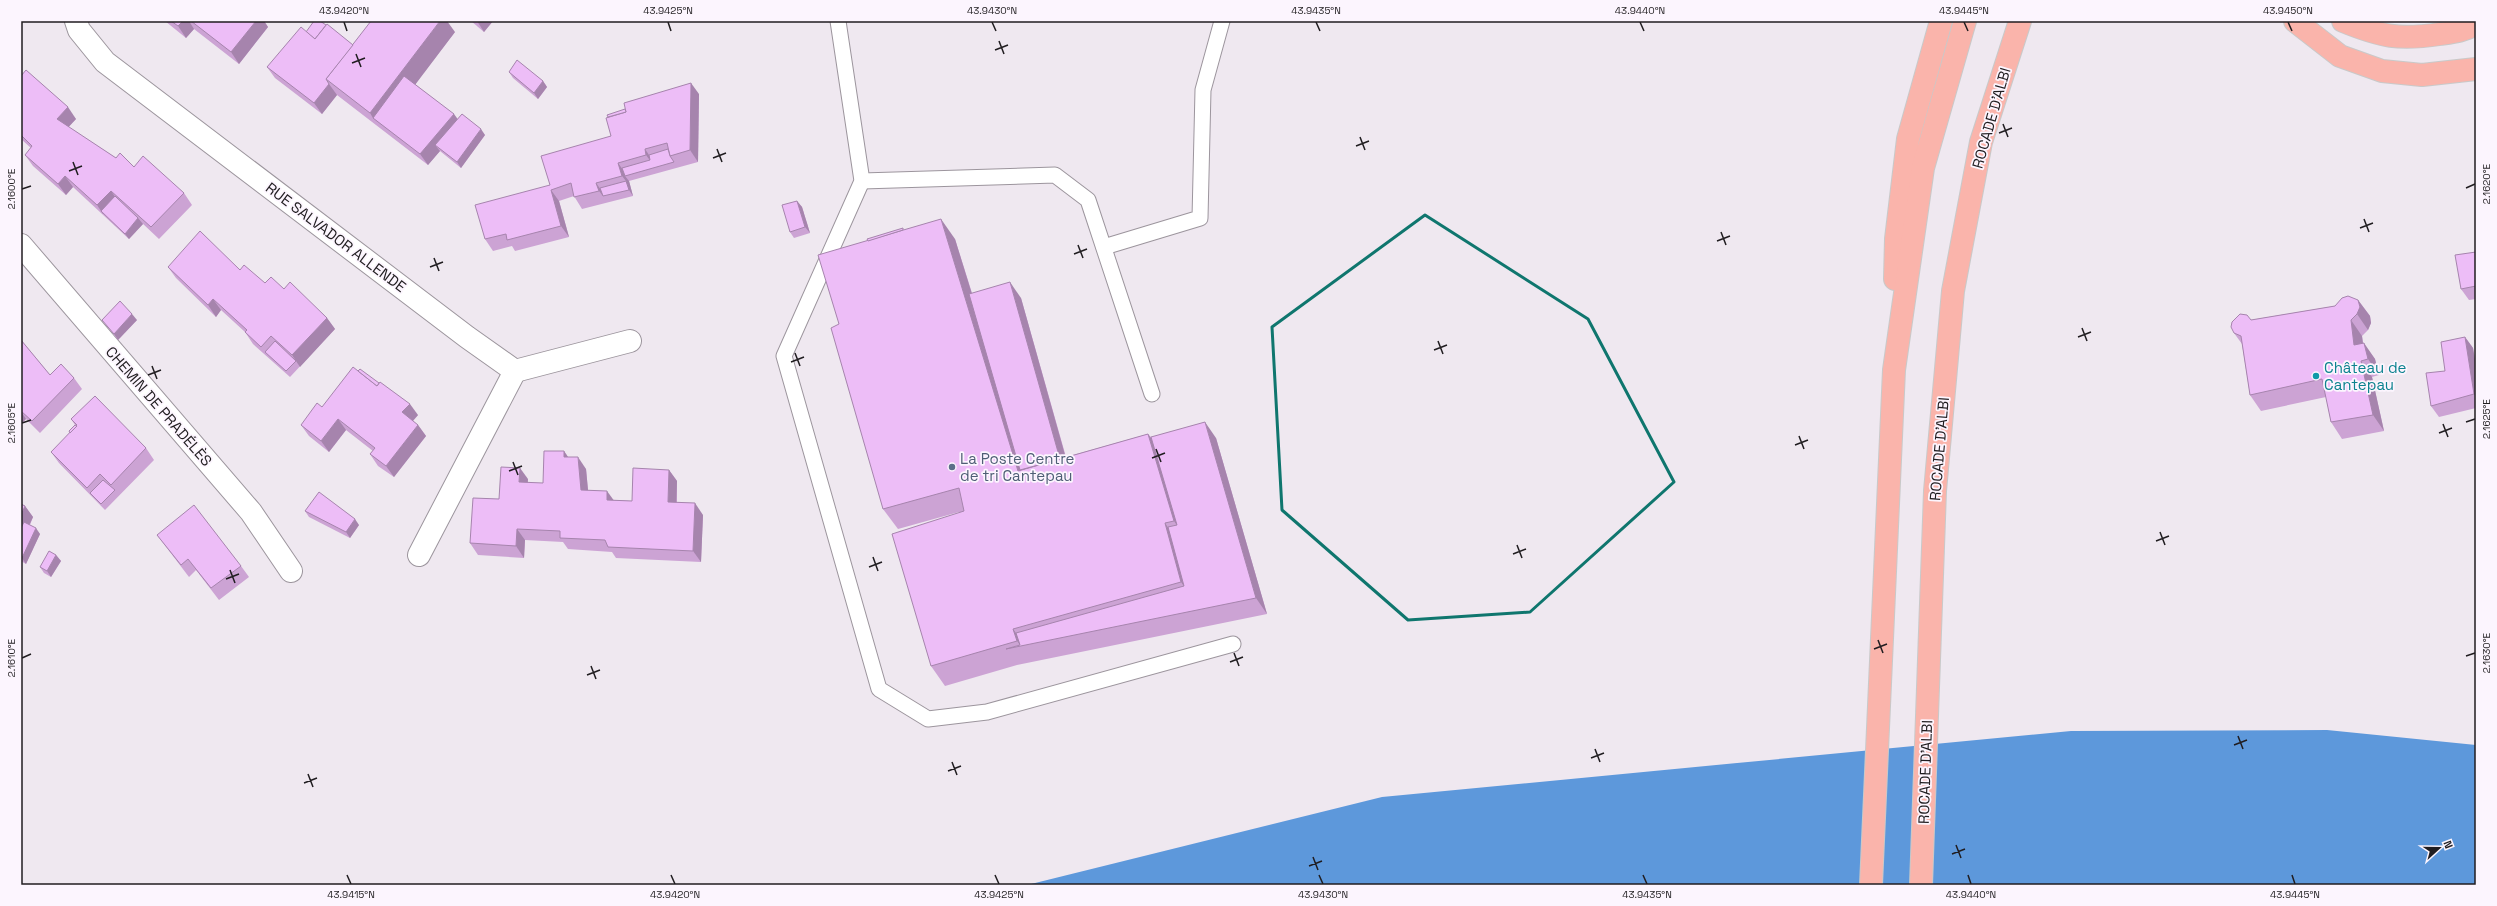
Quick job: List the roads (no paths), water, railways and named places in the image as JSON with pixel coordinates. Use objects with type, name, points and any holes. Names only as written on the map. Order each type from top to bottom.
[{"type":"highway","points":[[1871,885],[1887,490],[1894,370],[1896,239],[1908,139],[1941,21]]},
{"type":"highway","points":[[1894,370],[1923,168],[1964,21]]},
{"type":"highway","name":"ROCADE D'ALBI","points":[[1921,885],[1935,491],[1953,291],[1981,142],[2020,21]]},
{"type":"highway","points":[[2295,21],[2340,56],[2382,71],[2422,75],[2476,69]]},
{"type":"highway","points":[[2343,21],[2372,33],[2409,38],[2472,28]]},
{"type":"street","name":"RUE SALVADOR ALLENDE","points":[[76,21],[79,30],[105,62],[467,337],[515,371]]},
{"type":"street","name":"CHEMIN DE PRADÉLÈS","points":[[21,245],[251,512],[291,571]]},
{"type":"street","points":[[419,555],[515,371],[630,341]]},
{"type":"lane","points":[[838,21],[862,180],[784,356],[879,689],[928,719],[987,712],[1233,644]]},
{"type":"lane","points":[[1104,248],[1200,218],[1203,90],[1222,21]]},
{"type":"lane","points":[[862,180],[1055,175],[1088,200],[1152,394]]},
{"type":"water","points":[[2327,730],[2476,745],[2476,885],[1027,885],[1382,797],[2071,731]]},
{"type":"place","name":"Château de Cantepau","points":[[2316,376]]},
{"type":"place","name":"La Poste Centre de tri Cantepau","points":[[952,467]]}]
